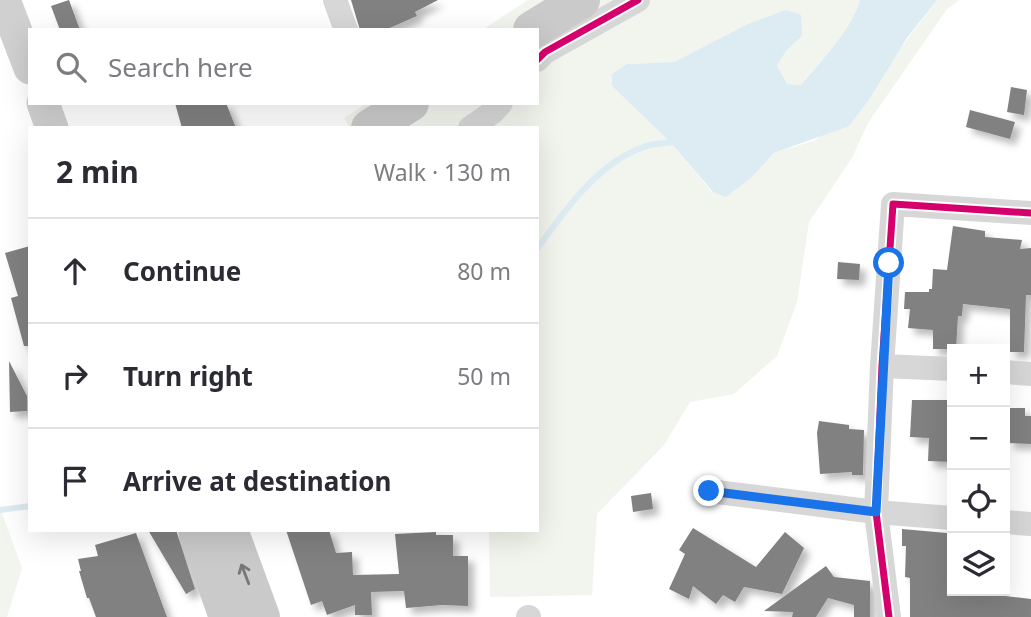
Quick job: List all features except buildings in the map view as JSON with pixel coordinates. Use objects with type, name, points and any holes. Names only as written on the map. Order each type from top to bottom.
[{"type":"main road","points":[[535,28],[581,0]]},
{"type":"main road","points":[[373,126],[407,105]]},
{"type":"main road","points":[[198,532],[228,617]]},
{"type":"main road","points":[[230,532],[261,617]]},
{"type":"street","points":[[4,0],[28,63]]},
{"type":"street","points":[[335,0],[345,28]]},
{"type":"street","points":[[539,58],[545,52],[638,0]]},
{"type":"street","points":[[44,105],[51,126]]},
{"type":"street","points":[[473,126],[498,105]]},
{"type":"street","points":[[889,617],[876,512],[893,204],[1031,213]]},
{"type":"street","points":[[882,366],[947,369]]},
{"type":"street","points":[[1010,372],[1031,374]]},
{"type":"street","points":[[709,491],[876,512],[947,518]]},
{"type":"street","points":[[1010,522],[1031,524]]},
{"type":"shaded area","points":[[528,0],[860,0],[843,33],[801,85],[787,84],[777,66],[786,51],[802,36],[746,25],[674,62],[627,64],[612,86],[671,143],[712,192],[752,177],[774,153],[816,140],[889,64],[937,0],[959,0],[947,9],[868,123],[852,158],[809,222],[797,302],[777,356],[734,394],[690,402],[664,445],[597,514],[592,595],[490,597],[489,532],[539,532],[539,126],[349,126],[344,118],[364,105],[539,105],[539,28],[485,28]]},
{"type":"shaded area","points":[[860,0],[937,0],[907,38],[870,98],[849,126],[774,153],[752,177],[726,197],[713,192],[671,143],[612,86],[612,74],[627,64],[674,62],[746,25],[786,10],[801,15],[802,36],[786,51],[777,66],[787,84],[801,85],[843,33]]},
{"type":"shaded area","points":[[0,508],[22,568],[7,617],[0,617]]},
{"type":"waterway","points":[[539,246],[572,202],[615,162],[650,145],[677,142]]},
{"type":"waterway","points":[[0,510],[28,506]]},
{"type":"cycle path","points":[[539,58],[545,52],[638,0]]},
{"type":"cycle path","points":[[889,617],[876,512],[893,204],[1031,213]]},
{"type":"route","points":[[709,491],[876,512],[889,263]]}]
